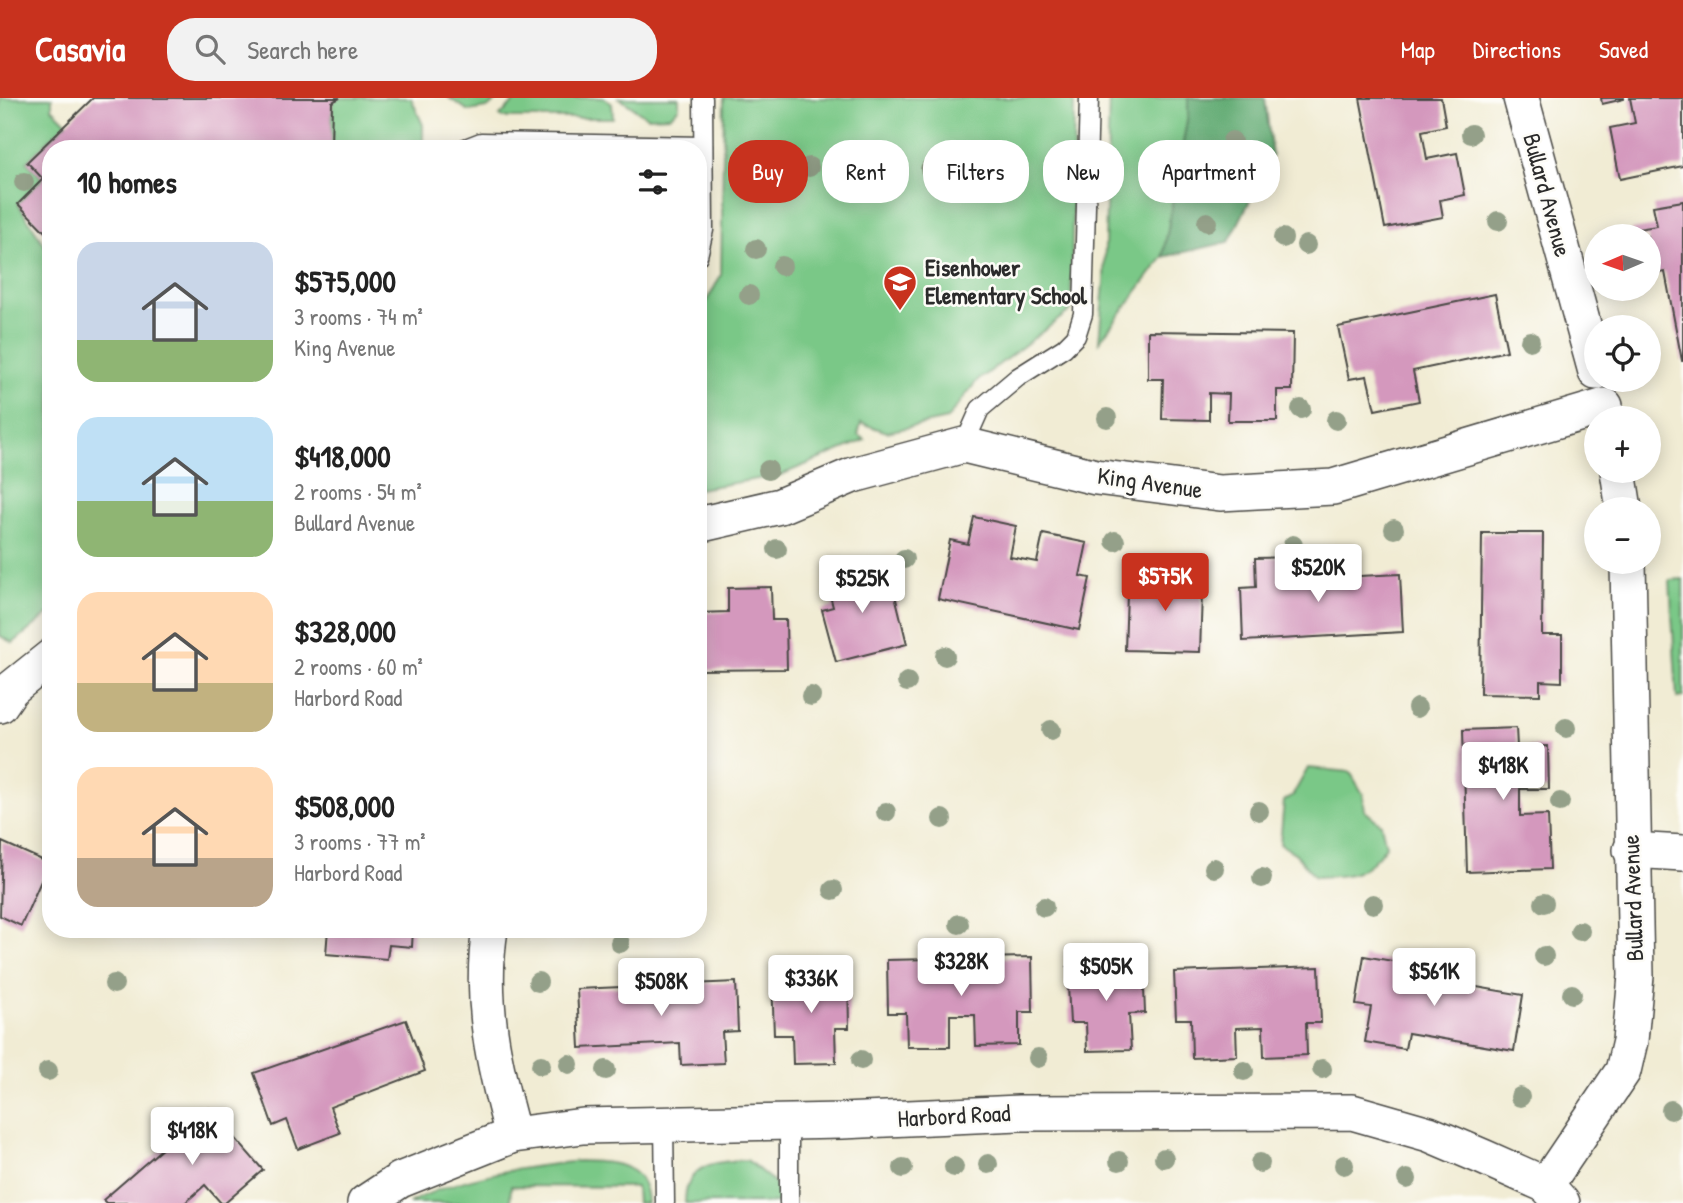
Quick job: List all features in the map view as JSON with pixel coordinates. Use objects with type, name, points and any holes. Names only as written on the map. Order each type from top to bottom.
[{"type":"street","name":"Bullard Avenue","points":[[1521,98],[1584,328]]},
{"type":"street","name":"King Avenue","points":[[707,522],[780,506],[853,475],[964,445],[1096,477],[1220,493],[1333,487],[1604,401]]},
{"type":"street","name":"Bullard Avenue","points":[[1554,1194],[1623,1071],[1630,1041],[1636,976],[1631,850],[1628,574]]},
{"type":"street","points":[[4,691],[42,664]]},
{"type":"street","points":[[1631,850],[1683,853]]},
{"type":"street","points":[[488,938],[485,957],[490,1051],[513,1135]]},
{"type":"street","name":"Harbord Road","points":[[365,1203],[400,1180],[513,1135],[583,1126],[664,1122],[789,1121],[1019,1113],[1352,1112],[1429,1134],[1554,1194]]},
{"type":"lane","points":[[703,98],[703,140]]},
{"type":"lane","points":[[964,445],[980,409],[994,395],[1064,348],[1076,336],[1083,314],[1089,98]]},
{"type":"lane","points":[[789,1121],[789,1203]]},
{"type":"lane","points":[[664,1122],[665,1203]]},
{"type":"green space","points":[[0,98],[52,98],[52,108],[67,123],[50,140],[42,140],[42,147],[27,162],[42,180],[18,204],[42,241],[42,619],[13,643],[0,636]]},
{"type":"green space","points":[[338,98],[411,98],[423,125],[423,140],[331,140],[332,102]]},
{"type":"green space","points":[[449,98],[501,98],[487,108],[469,111]]},
{"type":"green space","points":[[518,98],[605,98],[612,104],[613,118],[502,118],[500,116]]},
{"type":"green space","points":[[619,98],[679,98],[679,107],[671,116],[647,117]]},
{"type":"green space","points":[[724,98],[1074,98],[1073,140],[1043,140],[1043,203],[1073,203],[1071,310],[976,382],[947,419],[887,432],[861,423],[858,435],[865,440],[781,475],[707,487],[707,301],[721,275]]},
{"type":"green space","points":[[1109,98],[1188,98],[1184,140],[1138,140],[1138,203],[1173,203],[1163,257],[1099,342],[1106,203],[1124,203],[1124,140],[1108,140]]},
{"type":"green space","points":[[1188,98],[1265,98],[1270,140],[1184,140]]},
{"type":"green space","points":[[1173,203],[1249,203],[1229,242],[1163,257]]},
{"type":"green space","points":[[1683,579],[1683,697],[1677,698],[1670,580]]},
{"type":"green space","points":[[1308,768],[1350,772],[1363,794],[1365,811],[1381,824],[1386,846],[1364,869],[1347,875],[1315,877],[1296,854],[1280,844],[1284,801],[1293,795]]},
{"type":"green space","points":[[747,1160],[775,1183],[780,1203],[685,1203],[690,1180],[704,1167]]},
{"type":"green space","points":[[579,1161],[614,1164],[633,1172],[645,1189],[647,1203],[637,1203],[636,1187],[511,1186],[510,1203],[409,1203],[429,1193],[471,1179]]},
{"type":"building","points":[[93,98],[340,98],[332,102],[331,140],[50,140]]},
{"type":"building","points":[[1360,98],[1441,98],[1446,126],[1422,131],[1427,159],[1457,153],[1465,195],[1440,200],[1443,217],[1385,228]]},
{"type":"building","points":[[1601,98],[1624,98],[1624,99],[1602,104]]},
{"type":"building","points":[[1630,98],[1683,98],[1683,166],[1620,179],[1610,128],[1635,123]]},
{"type":"building","points":[[42,147],[42,178],[27,162]]},
{"type":"building","points":[[42,180],[42,229],[18,204]]},
{"type":"building","points":[[1683,201],[1683,361],[1665,272],[1661,273],[1661,224],[1657,224],[1653,206]]},
{"type":"building","points":[[1495,294],[1507,351],[1413,371],[1419,401],[1375,410],[1367,376],[1349,379],[1338,327]]},
{"type":"building","points":[[1148,331],[1293,333],[1292,390],[1277,390],[1277,421],[1228,421],[1229,394],[1209,393],[1209,420],[1162,419],[1163,379],[1148,379]]},
{"type":"building","points":[[974,517],[1016,526],[1010,557],[1037,562],[1043,534],[1087,543],[1080,576],[1090,578],[1079,630],[938,599],[950,540],[968,544]]},
{"type":"building","points":[[1482,533],[1543,533],[1542,635],[1562,635],[1562,682],[1540,681],[1540,695],[1480,694]]},
{"type":"building","points":[[1298,557],[1299,579],[1400,574],[1403,632],[1243,641],[1241,588],[1256,587],[1255,558]]},
{"type":"building","points":[[1147,565],[1190,567],[1188,593],[1202,593],[1200,652],[1125,650],[1127,594],[1146,594]]},
{"type":"building","points":[[864,566],[869,585],[891,579],[907,644],[836,662],[822,610],[833,607],[825,576]]},
{"type":"building","points":[[771,587],[772,620],[786,620],[787,669],[707,670],[707,613],[728,612],[728,588]]},
{"type":"building","points":[[1516,728],[1517,747],[1548,746],[1549,789],[1520,789],[1520,816],[1548,815],[1550,869],[1467,872],[1463,730]]},
{"type":"building","points":[[2,842],[42,860],[42,879],[21,926],[0,916]]},
{"type":"building","points":[[327,938],[412,938],[412,947],[389,945],[387,959],[326,954]]},
{"type":"building","points":[[1364,956],[1438,969],[1436,980],[1523,995],[1514,1051],[1408,1033],[1405,1049],[1365,1042],[1371,1007],[1356,1005]]},
{"type":"building","points":[[1032,957],[1033,1012],[1019,1012],[1019,1045],[976,1046],[975,1015],[950,1015],[950,1047],[907,1047],[906,1013],[888,1013],[887,960]]},
{"type":"building","points":[[1143,964],[1145,1013],[1129,1014],[1131,1050],[1087,1051],[1086,1023],[1070,1023],[1067,967]]},
{"type":"building","points":[[1319,967],[1321,1023],[1306,1023],[1307,1055],[1264,1057],[1263,1027],[1236,1028],[1237,1056],[1192,1058],[1191,1019],[1176,1019],[1174,972]]},
{"type":"building","points":[[848,975],[849,1028],[835,1028],[836,1063],[793,1064],[792,1035],[774,1035],[772,977]]},
{"type":"building","points":[[736,982],[738,1031],[722,1032],[724,1063],[681,1065],[680,1043],[580,1048],[577,989]]},
{"type":"building","points":[[406,1020],[425,1071],[330,1107],[340,1133],[298,1149],[287,1120],[273,1126],[254,1073]]},
{"type":"building","points":[[209,1108],[263,1170],[225,1203],[221,1203],[205,1185],[185,1203],[106,1203],[103,1200]]},
{"type":"place","name":"Eisenhower Elementary School","points":[[900,312]]}]
